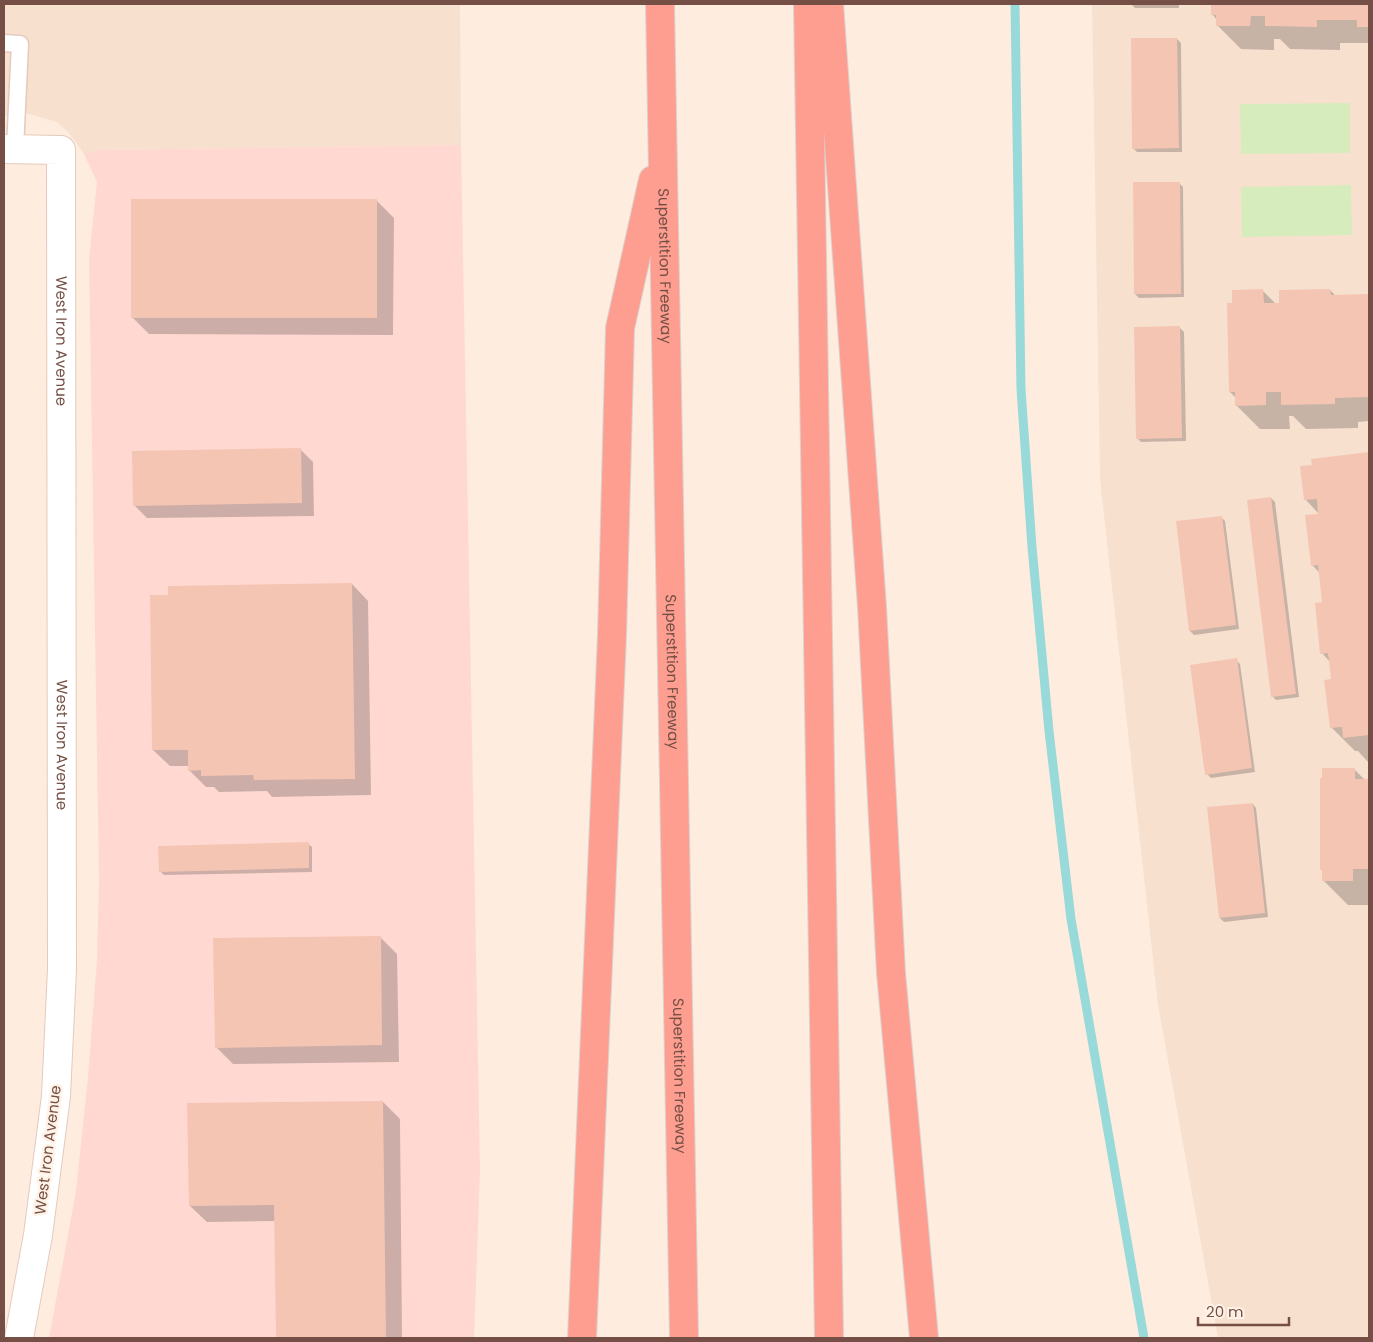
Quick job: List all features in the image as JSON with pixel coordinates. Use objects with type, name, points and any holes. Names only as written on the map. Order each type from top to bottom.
[{"type":"highway","name":"Superstition Freeway","points":[[660,4],[684,1338]]},
{"type":"highway","points":[[808,4],[828,1338]]},
{"type":"highway","points":[[829,4],[872,598],[891,973],[924,1338]]},
{"type":"highway","points":[[582,1338],[612,636],[620,328],[663,134]]},
{"type":"street","name":"West Iron Avenue","points":[[9,149],[61,150],[62,969],[56,1096],[38,1235],[19,1338]]},
{"type":"lane","points":[[4,44],[20,44],[9,149]]},
{"type":"shaded area","points":[[4,4],[460,4],[461,145],[97,150],[84,154],[69,133],[57,122],[29,114],[4,116]]},
{"type":"shaded area","points":[[1092,4],[1369,4],[1369,1338],[1218,1338],[1158,1005],[1100,479]]},
{"type":"shaded area","points":[[461,145],[480,1169],[474,1338],[49,1338],[76,1191],[88,1077],[97,960],[99,880],[89,259],[97,182],[84,154],[97,150]]},
{"type":"green space","points":[[1350,103],[1350,153],[1241,154],[1240,104]]},
{"type":"green space","points":[[1351,185],[1352,235],[1242,237],[1241,187]]},
{"type":"building","points":[[1211,4],[1369,4],[1369,27],[1357,27],[1357,20],[1317,20],[1317,27],[1265,26],[1265,16],[1251,16],[1250,26],[1216,26],[1216,15],[1211,15]]},
{"type":"building","points":[[1131,38],[1177,38],[1179,148],[1132,149]]},
{"type":"building","points":[[1133,182],[1180,182],[1181,294],[1134,294]]},
{"type":"building","points":[[131,199],[377,199],[377,318],[131,318]]},
{"type":"building","points":[[1263,289],[1264,303],[1279,303],[1279,290],[1330,289],[1331,295],[1369,294],[1369,397],[1335,398],[1335,404],[1281,405],[1281,392],[1266,392],[1266,405],[1235,406],[1235,392],[1229,392],[1227,303],[1232,303],[1232,290]]},
{"type":"building","points":[[1180,326],[1182,438],[1136,439],[1134,327]]},
{"type":"building","points":[[301,448],[302,503],[133,506],[132,451]]},
{"type":"building","points":[[1369,452],[1369,735],[1343,738],[1342,727],[1330,728],[1324,680],[1331,679],[1328,653],[1320,654],[1315,603],[1322,602],[1318,565],[1311,566],[1305,515],[1318,514],[1317,499],[1304,500],[1300,466],[1312,465],[1311,459]]},
{"type":"building","points":[[1271,497],[1296,694],[1271,697],[1247,500]]},
{"type":"building","points":[[1222,516],[1236,625],[1189,631],[1176,521]]},
{"type":"building","points":[[352,583],[355,779],[254,780],[253,775],[201,776],[201,770],[188,771],[188,750],[152,750],[150,595],[168,595],[168,586]]},
{"type":"building","points":[[1237,658],[1252,768],[1205,775],[1190,665]]},
{"type":"building","points":[[1322,768],[1355,768],[1355,779],[1369,779],[1369,869],[1353,869],[1353,881],[1322,881],[1322,870],[1320,870],[1320,778],[1322,778]]},
{"type":"building","points":[[1253,803],[1265,913],[1219,918],[1207,807]]},
{"type":"building","points":[[309,842],[309,868],[159,872],[158,846]]},
{"type":"building","points":[[381,936],[382,1045],[215,1048],[213,938]]},
{"type":"building","points":[[383,1101],[386,1338],[276,1338],[274,1205],[189,1206],[187,1103]]},
{"type":"waterway","points":[[1015,4],[1021,389],[1032,547],[1049,731],[1071,919],[1144,1338]]}]
